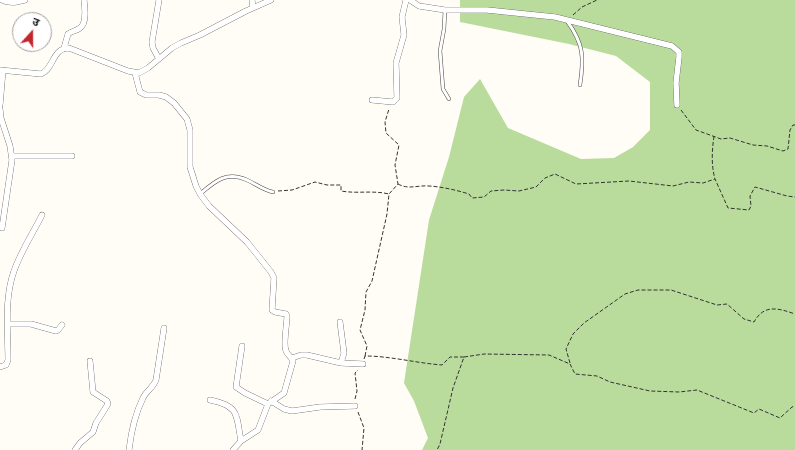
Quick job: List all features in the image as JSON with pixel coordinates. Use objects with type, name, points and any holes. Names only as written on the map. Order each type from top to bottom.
[{"type":"street","points":[[2,0],[9,3],[25,0]]},
{"type":"street","points":[[0,105],[1,70],[41,74],[49,69],[57,53],[64,48],[68,34],[82,25],[85,8],[84,0]]},
{"type":"street","points":[[159,0],[152,42],[153,48],[159,59]]},
{"type":"street","points":[[252,0],[253,8]]},
{"type":"street","points":[[64,48],[72,49],[128,71],[135,73],[144,71],[172,48],[271,0]]},
{"type":"street","points":[[372,100],[391,102],[395,101],[398,95],[396,63],[404,35],[402,17],[406,0]]},
{"type":"street","points":[[410,0],[422,7],[445,10],[486,10],[555,17],[672,46],[679,52],[676,83],[677,105]]},
{"type":"street","points":[[135,73],[140,92],[146,95],[166,97],[174,103],[187,119],[190,130],[190,167],[200,194],[209,206],[247,242],[271,272],[274,278],[272,310],[287,315],[285,348],[293,361],[286,390],[282,395],[270,402],[260,427],[255,433],[242,441],[233,450]]},
{"type":"street","points":[[0,109],[1,118],[9,141],[12,156],[12,165],[2,228]]},
{"type":"street","points":[[12,156],[72,156]]},
{"type":"street","points":[[0,367],[6,365],[8,360],[8,296],[14,272],[42,215]]},
{"type":"street","points":[[340,322],[344,353],[341,363]]},
{"type":"street","points":[[8,324],[31,324],[56,331],[62,325]]},
{"type":"street","points":[[129,450],[135,421],[143,397],[153,386],[156,380],[164,328]]},
{"type":"street","points":[[242,346],[236,387],[245,393],[270,402],[288,411],[320,407],[355,406]]},
{"type":"street","points":[[292,358],[307,355],[341,363],[363,364]]},
{"type":"street","points":[[75,450],[80,443],[93,432],[108,404],[107,401],[93,392],[90,361]]},
{"type":"street","points":[[210,400],[221,402],[232,408],[236,416],[242,441]]},
{"type":"lane","points":[[445,10],[444,29],[440,51],[444,89],[449,99]]},
{"type":"lane","points":[[568,20],[576,34],[582,50],[583,63],[580,85]]},
{"type":"lane","points":[[200,194],[213,182],[229,176],[247,180],[273,192]]},
{"type":"path","points":[[568,20],[582,7],[596,0]]},
{"type":"path","points":[[391,102],[385,122],[386,133],[399,145],[395,165],[398,184]]},
{"type":"path","points":[[677,105],[696,130],[721,139],[730,138],[752,145],[768,146],[783,151],[788,149],[790,130],[795,125]]},
{"type":"path","points":[[714,136],[712,148],[713,171],[728,208],[748,210],[751,206],[750,196],[755,187],[795,197]]},
{"type":"path","points":[[398,184],[405,188],[427,186],[449,188],[469,194],[472,198],[484,196],[491,191],[504,190],[519,192],[536,187],[545,178],[555,174],[576,184],[628,181],[673,186],[689,182],[703,184],[715,179]]},
{"type":"path","points":[[273,192],[292,190],[315,182],[327,185],[341,185],[341,191],[354,193],[377,191],[389,194]]},
{"type":"path","points":[[363,364],[367,346],[360,330],[365,310],[366,292],[372,282],[387,214],[389,194],[398,184]]},
{"type":"path","points":[[795,314],[779,308],[766,310],[758,315],[754,322],[744,319],[727,304],[717,304],[671,290],[638,290],[625,294],[584,323],[573,334],[566,349],[574,374],[597,376],[610,382],[650,391],[679,392],[698,390],[754,413],[759,409],[780,418],[795,406]]},
{"type":"path","points":[[365,356],[380,356],[442,365],[450,357],[464,357],[484,354],[549,355],[570,364]]},
{"type":"path","points":[[437,450],[440,444],[452,394],[464,357]]},
{"type":"green space","points":[[460,0],[795,0],[795,450],[422,450],[428,438],[414,401],[404,383],[429,220],[449,157],[464,97],[480,79],[508,128],[581,159],[614,158],[633,147],[650,130],[650,82],[616,56],[569,44],[460,22]]}]
